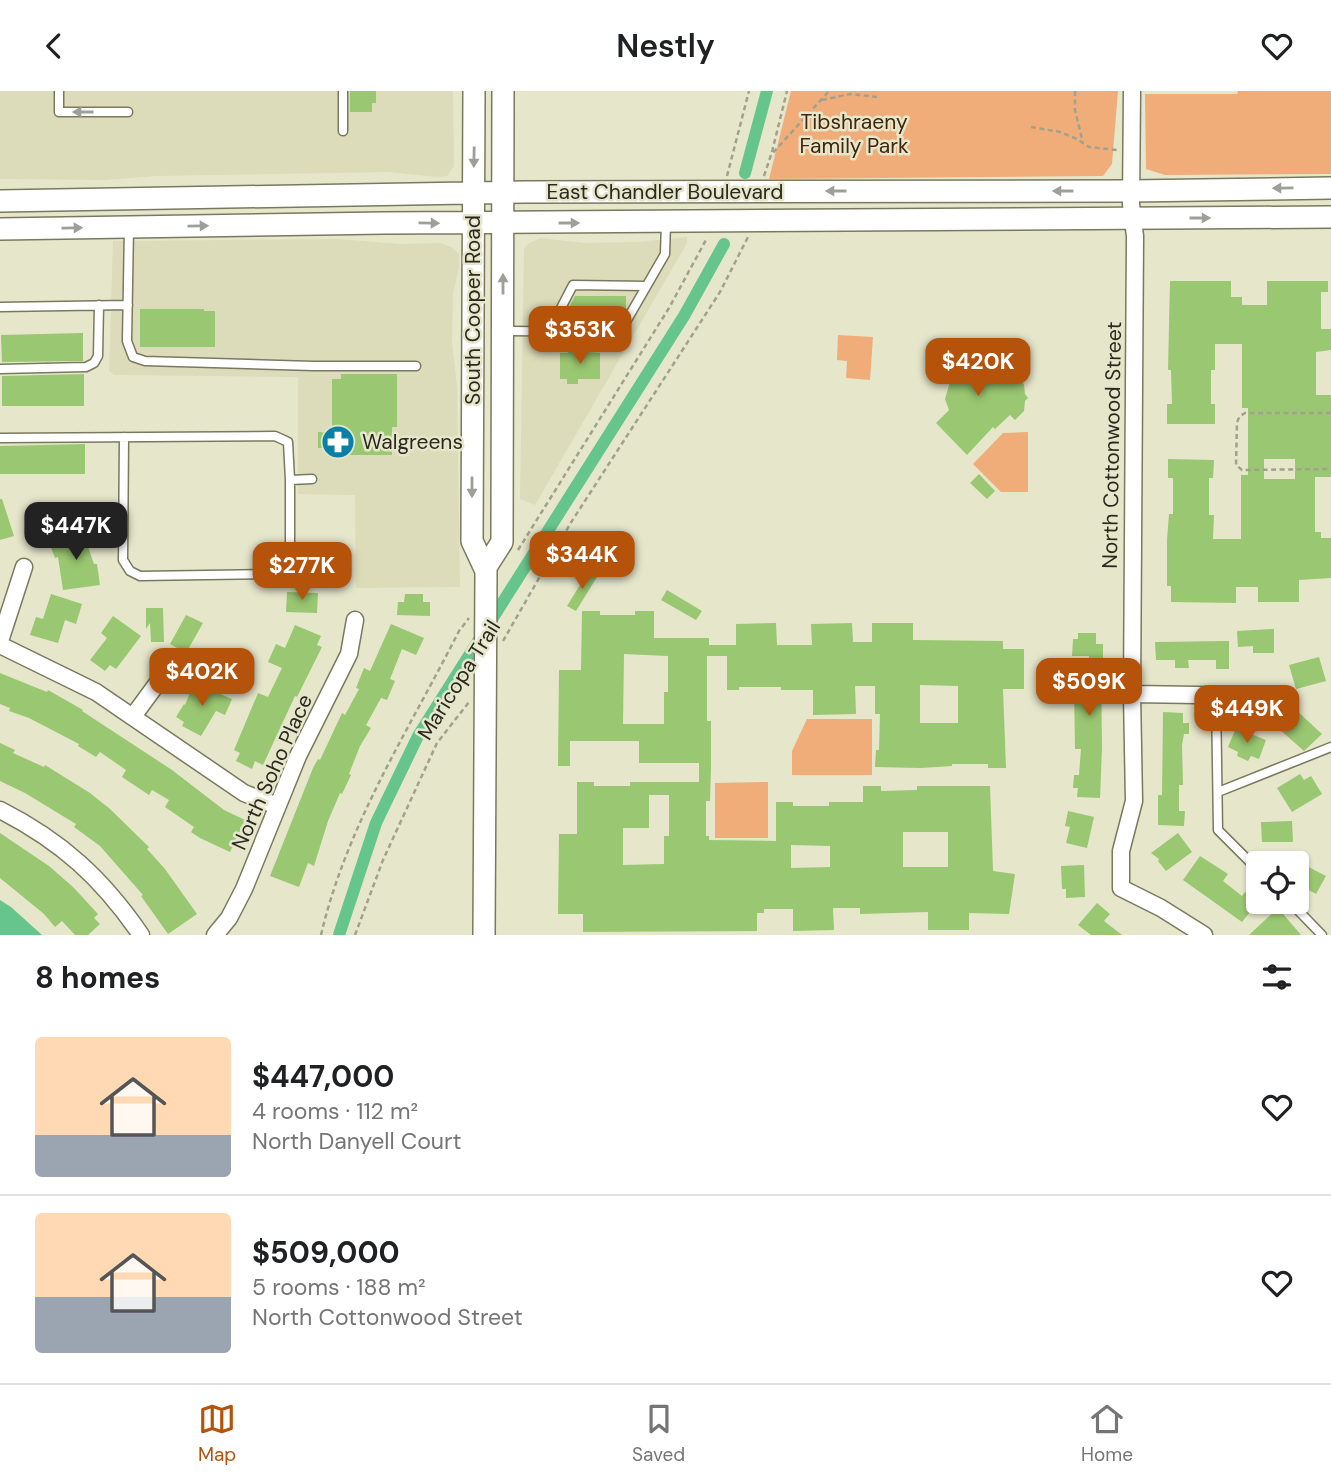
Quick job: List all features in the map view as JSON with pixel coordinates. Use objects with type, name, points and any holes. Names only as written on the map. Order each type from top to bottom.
[{"type":"main road","name":"South Cooper Road","points":[[474,91],[472,541],[486,567],[491,659],[484,935]]},
{"type":"main road","name":"South Cooper Road","points":[[486,567],[502,542],[503,91]]},
{"type":"main road","name":"East Chandler Boulevard","points":[[0,201],[503,193],[728,182],[751,192],[1331,188]]},
{"type":"main road","points":[[889,220],[898,209],[967,205],[979,191]]},
{"type":"main road","points":[[129,199],[129,227]]},
{"type":"main road","name":"East Chandler Boulevard","points":[[0,229],[715,221],[746,231],[889,220],[1331,217]]},
{"type":"street","name":"North Cottonwood Street","points":[[1132,91],[1131,191],[1135,257],[1132,694],[1134,801],[1121,851],[1121,888],[1161,908],[1204,935]]},
{"type":"street","points":[[24,567],[0,643],[96,691],[244,793],[277,806]]},
{"type":"street","name":"North Soho Place","points":[[215,935],[229,918],[244,889],[298,756],[349,654],[355,620]]},
{"type":"street","points":[[134,715],[159,681]]},
{"type":"street","points":[[1132,694],[1262,697]]},
{"type":"street","points":[[0,810],[36,828],[84,866],[123,909],[141,935]]},
{"type":"lane","points":[[59,91],[59,112],[128,113]]},
{"type":"lane","points":[[343,91],[343,131]]},
{"type":"lane","points":[[503,331],[620,332],[665,254],[666,222]]},
{"type":"lane","points":[[129,227],[127,341],[133,357],[145,361],[416,366]]},
{"type":"lane","points":[[557,331],[560,310],[573,285],[646,286]]},
{"type":"lane","points":[[0,307],[128,305]]},
{"type":"lane","points":[[0,369],[86,367],[94,363],[98,356],[99,306]]},
{"type":"lane","points":[[0,438],[124,437],[275,436],[288,442],[290,559],[285,571],[274,574],[140,576],[130,571],[123,560],[124,437]]},
{"type":"lane","points":[[290,480],[312,479]]},
{"type":"lane","points":[[1216,696],[1218,829],[1246,858]]},
{"type":"lane","points":[[1218,792],[1331,747]]},
{"type":"lane","points":[[1302,914],[1322,935]]},
{"type":"path","points":[[728,182],[749,91]]},
{"type":"path","points":[[765,172],[787,91]]},
{"type":"path","points":[[771,155],[828,91]]},
{"type":"path","points":[[1075,91],[1075,110],[1083,143]]},
{"type":"path","points":[[822,100],[850,95],[877,97]]},
{"type":"path","points":[[1031,127],[1060,132],[1090,147],[1131,151]]},
{"type":"path","points":[[517,550],[669,308],[715,221]]},
{"type":"path","name":"Maricopa Trail","points":[[355,935],[383,860],[437,743],[468,702],[570,524],[720,292],[746,231]]},
{"type":"path","points":[[1331,413],[1245,413],[1238,417],[1236,465],[1242,470],[1331,469]]},
{"type":"path","points":[[321,935],[347,852],[372,793],[459,631],[486,603]]},
{"type":"shaded area","points":[[0,91],[453,91],[454,166],[447,176],[437,177],[389,172],[156,176],[104,180],[0,179]]},
{"type":"shaded area","points":[[687,237],[687,243],[535,505],[520,499],[524,249],[540,238],[585,243]]},
{"type":"shaded area","points":[[338,239],[400,244],[441,243],[459,254],[453,293],[452,343],[457,385],[460,587],[356,588],[355,495],[298,494],[298,377],[114,375],[109,371],[113,241]]},
{"type":"shaded area","points":[[0,900],[11,907],[42,935],[0,935]]},
{"type":"green space","name":"Tibshraeny Family Park","points":[[791,91],[1118,91],[1112,164],[1103,176],[769,179]]},
{"type":"green space","points":[[1238,91],[1331,91],[1331,174],[1165,175],[1146,169],[1145,94],[1237,94]]},
{"type":"green space","points":[[838,335],[873,337],[870,380],[846,378],[847,361],[837,360]]},
{"type":"green space","points":[[1028,432],[1028,492],[1001,492],[973,464],[1003,433]]},
{"type":"green space","points":[[807,719],[872,719],[872,775],[792,775],[792,751]]},
{"type":"green space","points":[[768,782],[768,838],[715,838],[715,783]]},
{"type":"building","points":[[350,91],[376,91],[376,103],[372,103],[372,112],[350,112]]},
{"type":"building","points":[[1170,281],[1231,281],[1231,297],[1242,297],[1242,305],[1267,305],[1267,281],[1328,281],[1328,292],[1321,292],[1321,329],[1331,329],[1331,350],[1316,352],[1316,395],[1331,395],[1331,477],[1315,477],[1315,532],[1321,532],[1321,538],[1331,538],[1331,578],[1299,580],[1299,602],[1258,602],[1258,587],[1236,587],[1236,603],[1171,602],[1171,586],[1167,586],[1167,540],[1169,514],[1173,514],[1173,478],[1168,478],[1168,459],[1214,460],[1213,478],[1209,478],[1209,515],[1214,515],[1213,539],[1241,539],[1241,475],[1248,475],[1248,408],[1242,408],[1242,344],[1215,344],[1215,370],[1211,370],[1211,404],[1215,404],[1215,424],[1167,424],[1167,404],[1172,404],[1171,370],[1168,370]],"holes":[[[1264,459],[1295,459],[1295,479],[1264,479]]]},
{"type":"building","points":[[575,296],[626,296],[626,309],[621,317],[568,316],[568,309]]},
{"type":"building","points":[[140,309],[215,311],[215,347],[140,347]]},
{"type":"building","points":[[83,333],[83,361],[2,362],[1,335]]},
{"type":"building","points":[[967,340],[1010,380],[1015,375],[1024,384],[1028,398],[1024,411],[1015,420],[1010,415],[995,429],[993,427],[967,455],[936,423],[949,410],[945,399],[950,382],[945,377],[951,372],[943,364]]},
{"type":"building","points":[[560,353],[600,353],[600,379],[578,379],[578,384],[567,384],[567,379],[560,379]]},
{"type":"building","points":[[84,374],[84,406],[2,406],[2,376]]},
{"type":"building","name":"Walgreens","points":[[341,374],[397,374],[397,427],[392,427],[392,455],[332,455],[332,448],[318,448],[318,432],[332,433],[332,379],[341,379]]},
{"type":"building","points":[[85,444],[85,474],[0,474],[0,446]]},
{"type":"building","points":[[979,474],[995,491],[987,499],[970,483]]},
{"type":"building","points":[[0,499],[14,536],[0,540]]},
{"type":"building","points":[[41,502],[59,512],[44,541],[26,531]]},
{"type":"building","points":[[89,530],[93,541],[87,544],[94,564],[97,564],[100,585],[63,590],[58,557],[55,558],[50,545]]},
{"type":"building","points":[[588,572],[597,577],[576,611],[567,606]]},
{"type":"building","points":[[667,590],[702,611],[696,620],[661,600]]},
{"type":"building","points":[[287,592],[318,593],[317,613],[286,612]]},
{"type":"building","points":[[51,594],[82,604],[76,624],[65,620],[58,643],[30,635],[36,617],[43,619]]},
{"type":"building","points":[[405,594],[423,594],[423,602],[430,602],[430,616],[397,615],[398,602],[404,602]]},
{"type":"building","points":[[146,608],[163,608],[164,642],[151,642],[150,623],[146,629]]},
{"type":"building","points":[[582,611],[600,611],[600,615],[635,615],[635,611],[654,611],[654,638],[709,638],[709,645],[736,645],[736,624],[776,623],[777,645],[812,645],[811,624],[852,623],[853,642],[872,642],[872,623],[913,623],[913,640],[1003,641],[1003,649],[1024,649],[1024,689],[1003,689],[1006,768],[988,768],[988,764],[952,764],[921,768],[875,767],[876,750],[879,750],[880,714],[875,714],[875,686],[855,686],[856,714],[813,715],[813,690],[739,687],[739,690],[727,690],[727,656],[707,656],[707,721],[711,721],[710,801],[706,801],[706,836],[709,836],[709,840],[776,841],[776,802],[793,802],[793,806],[829,806],[829,802],[863,802],[863,786],[881,786],[881,791],[917,790],[917,786],[990,786],[993,871],[1015,874],[1009,914],[969,913],[969,930],[928,930],[928,912],[860,914],[860,908],[833,908],[834,930],[793,931],[793,909],[764,909],[764,913],[757,913],[757,931],[583,932],[583,914],[558,914],[559,834],[577,834],[577,782],[594,782],[594,786],[630,786],[630,782],[699,782],[699,763],[639,763],[639,741],[570,741],[570,766],[558,766],[559,670],[581,670]],"holes":[[[624,654],[668,656],[668,692],[664,692],[664,724],[623,724]],[[920,685],[958,686],[958,723],[920,723]],[[649,795],[669,795],[669,836],[664,836],[664,864],[623,865],[623,828],[649,828]],[[903,832],[948,832],[948,867],[903,867]],[[791,845],[830,846],[830,867],[791,868]]]},
{"type":"building","points":[[186,615],[203,623],[186,653],[170,644]]},
{"type":"building","points":[[113,616],[141,636],[116,669],[110,665],[105,671],[90,660],[107,638],[101,633]]},
{"type":"building","points":[[391,624],[424,638],[416,655],[402,649],[390,679],[395,681],[387,700],[381,698],[366,725],[371,728],[360,746],[349,774],[351,775],[328,821],[314,866],[308,863],[299,887],[270,876],[313,768],[318,759],[320,760],[342,713],[345,715],[359,689],[356,688],[364,668],[370,671]]},
{"type":"building","points":[[295,625],[321,636],[317,645],[322,647],[297,697],[295,696],[263,765],[255,761],[252,769],[236,761],[240,753],[234,750],[258,693],[268,697],[282,668],[268,662],[276,644],[285,648]]},
{"type":"building","points":[[1274,629],[1274,653],[1253,653],[1253,646],[1238,647],[1237,631]]},
{"type":"building","points":[[1078,633],[1096,633],[1096,644],[1103,644],[1100,798],[1077,797],[1078,788],[1073,788],[1074,775],[1079,775],[1081,749],[1075,749],[1074,688],[1079,688],[1080,680],[1088,680],[1089,656],[1072,656],[1073,639],[1078,639]]},
{"type":"building","points":[[1229,641],[1229,669],[1216,669],[1216,660],[1188,660],[1189,668],[1175,668],[1175,660],[1156,660],[1155,642]]},
{"type":"building","points":[[229,653],[230,674],[192,675],[191,654]]},
{"type":"building","points":[[1319,657],[1326,681],[1296,689],[1289,665]]},
{"type":"building","points":[[0,673],[47,692],[48,690],[83,710],[172,770],[224,810],[245,820],[230,852],[191,832],[194,827],[165,807],[169,800],[152,790],[149,795],[122,777],[126,770],[100,752],[96,757],[78,746],[79,744],[29,718],[9,711],[10,708],[0,704]]},
{"type":"building","points":[[194,683],[232,699],[225,715],[216,711],[201,736],[182,726],[184,722],[176,717],[185,705]]},
{"type":"building","points":[[1295,709],[1322,734],[1304,751],[1278,728]]},
{"type":"building","points":[[1163,712],[1183,713],[1183,723],[1189,723],[1189,734],[1184,734],[1182,745],[1183,785],[1179,785],[1179,811],[1185,811],[1184,826],[1158,825],[1158,795],[1162,795]]},
{"type":"building","points":[[1236,728],[1266,740],[1259,759],[1251,756],[1248,761],[1237,756],[1238,752],[1228,747]]},
{"type":"building","points":[[0,743],[15,750],[13,753],[44,767],[45,765],[110,809],[149,847],[147,849],[197,914],[168,934],[141,896],[143,895],[100,846],[74,827],[76,824],[0,781]]},
{"type":"building","points":[[1300,774],[1304,780],[1311,776],[1322,794],[1292,812],[1277,788]]},
{"type":"building","points":[[1068,811],[1094,817],[1087,848],[1066,843],[1070,827],[1065,826]]},
{"type":"building","points":[[1292,821],[1293,842],[1262,842],[1261,822]]},
{"type":"building","points":[[0,833],[49,866],[73,887],[98,914],[94,918],[100,924],[88,935],[75,935],[62,921],[55,927],[44,914],[0,878]]},
{"type":"building","points":[[1178,833],[1192,852],[1166,871],[1159,859],[1151,853]]},
{"type":"building","points":[[1200,856],[1228,874],[1223,881],[1242,896],[1246,893],[1246,914],[1248,914],[1242,922],[1183,880]]},
{"type":"building","points":[[1084,865],[1085,897],[1066,898],[1066,889],[1062,889],[1061,866]]},
{"type":"building","points":[[1309,867],[1326,876],[1316,894],[1309,890]]},
{"type":"building","points":[[1097,903],[1110,914],[1104,921],[1122,935],[1091,935],[1078,925]]},
{"type":"building","points":[[1272,914],[1283,914],[1301,935],[1249,935]]},
{"type":"waterway","points":[[745,173],[767,91]]},
{"type":"waterway","points":[[339,935],[376,823],[418,736],[684,316],[724,244]]},
{"type":"place","name":"Walgreens","points":[[338,442]]}]
